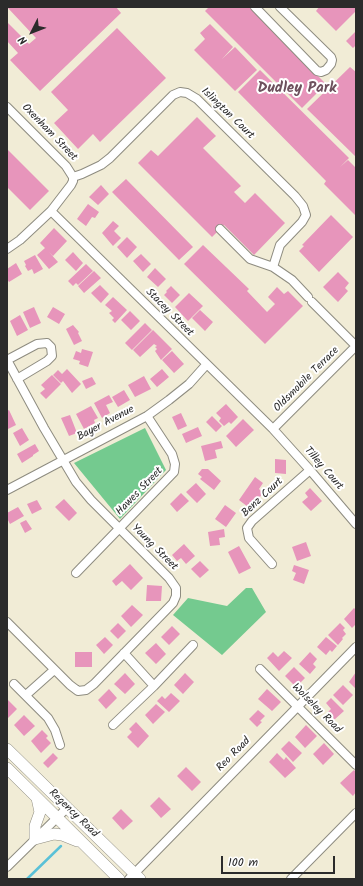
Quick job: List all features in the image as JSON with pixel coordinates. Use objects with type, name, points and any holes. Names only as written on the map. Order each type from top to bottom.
[{"type":"main road","name":"Regency Road","points":[[10,757],[67,808],[134,877]]},
{"type":"main road","name":"Regency Road","points":[[7,768],[119,879]]},
{"type":"main road","points":[[37,798],[40,812],[35,826],[36,839],[54,834],[62,835],[82,842]]},
{"type":"street","points":[[255,7],[317,70],[322,72],[326,70],[331,64],[331,57],[280,7]]},
{"type":"street","name":"Islington Court","points":[[73,177],[101,166],[173,95],[180,92],[187,93],[197,99],[295,196],[303,206],[306,215],[302,222],[280,245],[273,267]]},
{"type":"street","name":"Oxenham Street","points":[[7,107],[66,166],[73,177]]},
{"type":"street","points":[[7,249],[20,240],[51,211],[71,185],[73,177]]},
{"type":"street","name":"Stacey Street","points":[[51,211],[206,365],[273,429]]},
{"type":"street","points":[[220,229],[250,259],[273,267],[292,280],[356,346]]},
{"type":"street","points":[[7,360],[37,344],[47,343],[51,347],[52,356],[47,361],[17,379]]},
{"type":"street","name":"Oldsmobile Terrace","points":[[273,429],[356,346]]},
{"type":"street","name":"Young Street","points":[[7,360],[10,370],[17,379],[62,460],[76,482],[119,529],[169,578],[176,588],[176,596],[173,603],[86,690],[78,691],[70,685],[7,622]]},
{"type":"street","name":"Bayer Avenue","points":[[7,490],[146,416],[189,384],[206,365]]},
{"type":"street","name":"Hawes Street","points":[[76,573],[174,472],[175,464],[172,454],[146,416]]},
{"type":"street","name":"Tilley Court","points":[[273,429],[356,524]]},
{"type":"street","name":"Benz Court","points":[[272,564],[249,538],[247,528],[252,521],[310,470]]},
{"type":"street","points":[[113,725],[194,646]]},
{"type":"street","name":"Reo Road","points":[[134,877],[356,647]]},
{"type":"street","points":[[124,653],[154,686]]},
{"type":"street","name":"Wolseley Road","points":[[260,669],[356,765]]},
{"type":"street","points":[[26,695],[54,670]]},
{"type":"street","points":[[14,684],[52,723],[60,745]]},
{"type":"street","points":[[7,867],[67,808]]},
{"type":"street","points":[[291,879],[356,813]]},
{"type":"green space","points":[[145,428],[166,470],[120,519],[74,463]]},
{"type":"green space","points":[[246,588],[252,588],[266,612],[222,655],[173,615],[188,598],[227,606]]},
{"type":"building","points":[[7,7],[116,7],[121,13],[40,91],[10,60],[18,53],[7,41],[7,22],[29,44],[36,38]]},
{"type":"building","points":[[209,7],[249,7],[326,84],[302,108],[205,11]]},
{"type":"building","points":[[319,7],[356,7],[356,11],[336,31],[316,11]]},
{"type":"building","points":[[210,24],[233,47],[222,59],[235,47],[257,70],[235,91],[194,50],[205,39],[200,33]]},
{"type":"building","points":[[117,28],[166,78],[100,142],[93,134],[78,149],[54,123],[68,110],[51,92]]},
{"type":"building","points":[[356,31],[356,45],[353,48],[346,41]]},
{"type":"building","points":[[350,67],[356,72],[356,157],[307,109]]},
{"type":"building","points":[[260,70],[349,158],[340,167],[348,160],[356,168],[356,216],[324,184],[326,181],[238,92]]},
{"type":"building","points":[[197,117],[216,136],[203,148],[241,186],[234,192],[245,203],[255,193],[285,223],[254,255],[224,225],[212,237],[138,163],[151,150],[158,156]]},
{"type":"building","points":[[7,149],[49,191],[30,210],[7,187]]},
{"type":"building","points":[[126,179],[193,247],[179,260],[112,192]]},
{"type":"building","points":[[101,185],[109,194],[98,205],[89,197]]},
{"type":"building","points":[[88,204],[99,212],[95,218],[92,217],[86,226],[77,219]]},
{"type":"building","points":[[331,215],[353,237],[319,272],[299,251],[304,246],[302,245]]},
{"type":"building","points":[[113,221],[119,226],[114,231],[121,238],[113,246],[102,233]]},
{"type":"building","points":[[54,228],[67,241],[53,256],[49,252],[58,262],[49,269],[37,255],[45,248],[40,243]]},
{"type":"building","points":[[127,237],[137,247],[127,258],[117,247]]},
{"type":"building","points":[[203,245],[249,289],[247,291],[267,312],[275,304],[268,297],[277,287],[284,294],[288,291],[303,306],[265,344],[184,264]]},
{"type":"building","points":[[73,252],[83,263],[76,271],[65,260]]},
{"type":"building","points":[[141,254],[151,264],[143,272],[133,261]]},
{"type":"building","points":[[35,255],[43,269],[34,274],[32,269],[28,271],[24,261]]},
{"type":"building","points":[[16,263],[22,274],[9,282],[7,279],[7,269]]},
{"type":"building","points":[[86,264],[93,271],[78,285],[76,283],[73,286],[68,281]]},
{"type":"building","points":[[155,268],[166,279],[158,287],[147,277]]},
{"type":"building","points":[[94,271],[101,278],[84,293],[78,286]]},
{"type":"building","points":[[338,272],[349,283],[345,288],[348,291],[338,302],[323,287]]},
{"type":"building","points":[[100,285],[109,294],[101,303],[91,293]]},
{"type":"building","points":[[171,286],[180,295],[172,303],[164,295]]},
{"type":"building","points":[[189,293],[203,306],[188,321],[175,307]]},
{"type":"building","points":[[113,297],[127,310],[115,323],[112,320],[114,318],[109,313],[112,311],[105,305]]},
{"type":"building","points":[[34,307],[41,323],[30,328],[23,312]]},
{"type":"building","points":[[53,307],[65,314],[59,324],[47,317]]},
{"type":"building","points":[[200,310],[213,322],[205,331],[192,318]]},
{"type":"building","points":[[130,311],[140,321],[131,330],[121,320]]},
{"type":"building","points":[[20,315],[28,330],[17,336],[10,321]]},
{"type":"building","points":[[145,323],[152,330],[132,350],[125,343]]},
{"type":"building","points":[[73,325],[79,332],[78,333],[82,341],[74,345],[66,329]]},
{"type":"building","points":[[153,330],[172,349],[161,360],[155,351],[157,349],[155,347],[157,346],[154,344],[140,357],[133,350]]},
{"type":"building","points":[[82,349],[93,352],[88,367],[79,364],[80,361],[73,359],[76,351],[81,353]]},
{"type":"building","points":[[172,351],[184,364],[174,373],[162,360]]},
{"type":"building","points":[[67,369],[81,384],[72,393],[63,381],[61,383],[53,375],[58,370],[62,374]]},
{"type":"building","points":[[162,369],[169,377],[157,387],[150,379]]},
{"type":"building","points":[[52,375],[61,384],[46,399],[40,393],[45,389],[41,385]]},
{"type":"building","points":[[144,376],[151,389],[135,397],[128,385]]},
{"type":"building","points":[[92,377],[96,384],[86,389],[82,381]]},
{"type":"building","points":[[124,390],[130,400],[118,407],[112,397]]},
{"type":"building","points":[[109,395],[113,402],[106,405],[110,413],[102,418],[94,403]]},
{"type":"building","points":[[226,404],[238,417],[231,424],[229,422],[224,426],[219,421],[221,418],[216,413]]},
{"type":"building","points":[[91,406],[98,418],[94,420],[95,423],[84,429],[76,414]]},
{"type":"building","points":[[9,410],[16,425],[8,429],[7,411]]},
{"type":"building","points":[[181,413],[187,426],[178,430],[172,417]]},
{"type":"building","points":[[70,415],[77,433],[69,436],[61,418]]},
{"type":"building","points":[[212,416],[222,426],[216,432],[206,422]]},
{"type":"building","points":[[243,419],[254,430],[236,447],[226,436]]},
{"type":"building","points":[[198,427],[202,436],[186,443],[182,434]]},
{"type":"building","points":[[22,428],[29,440],[20,446],[13,433]]},
{"type":"building","points":[[221,441],[223,448],[215,450],[217,458],[205,461],[201,446]]},
{"type":"building","points":[[35,444],[39,451],[22,463],[17,454]]},
{"type":"building","points":[[275,459],[286,460],[286,474],[275,473]]},
{"type":"building","points":[[202,469],[208,469],[221,481],[214,490],[200,479],[202,477],[198,474]]},
{"type":"building","points":[[255,477],[263,483],[259,489],[263,493],[256,502],[253,500],[248,507],[239,500]]},
{"type":"building","points":[[196,483],[206,494],[197,503],[186,492]]},
{"type":"building","points":[[310,488],[322,501],[311,511],[302,502],[308,497],[305,493]]},
{"type":"building","points":[[181,493],[189,501],[177,512],[170,504]]},
{"type":"building","points":[[64,499],[77,513],[69,521],[55,507]]},
{"type":"building","points":[[37,500],[42,509],[32,514],[27,504]]},
{"type":"building","points":[[225,505],[236,513],[226,527],[215,519]]},
{"type":"building","points":[[18,507],[24,516],[10,524],[7,518],[7,513]]},
{"type":"building","points":[[26,520],[32,529],[25,533],[20,523]]},
{"type":"building","points":[[224,529],[225,537],[219,538],[220,545],[210,546],[208,532]]},
{"type":"building","points":[[306,542],[311,556],[297,561],[292,547]]},
{"type":"building","points":[[184,544],[195,556],[186,564],[181,558],[177,561],[172,555]]},
{"type":"building","points":[[239,546],[251,568],[239,574],[228,552]]},
{"type":"building","points":[[200,561],[209,570],[200,578],[191,569]]},
{"type":"building","points":[[130,564],[143,578],[131,590],[122,581],[116,586],[112,581]]},
{"type":"building","points":[[294,565],[309,570],[304,584],[293,580],[296,573],[292,571]]},
{"type":"building","points":[[147,585],[162,586],[161,601],[146,601]]},
{"type":"building","points":[[132,605],[143,615],[131,627],[121,616]]},
{"type":"building","points":[[354,608],[356,610],[356,624],[352,628],[344,619]]},
{"type":"building","points":[[118,623],[126,631],[118,639],[110,631]]},
{"type":"building","points":[[340,623],[345,628],[343,630],[346,634],[338,645],[328,635]]},
{"type":"building","points":[[172,626],[180,634],[169,645],[161,637]]},
{"type":"building","points":[[105,637],[113,645],[104,654],[96,645]]},
{"type":"building","points":[[326,637],[337,646],[332,652],[330,650],[326,655],[317,647]]},
{"type":"building","points":[[156,643],[166,654],[156,664],[145,653]]},
{"type":"building","points":[[284,651],[292,658],[279,671],[267,658],[273,652],[278,657]]},
{"type":"building","points":[[75,652],[92,652],[92,667],[75,667]]},
{"type":"building","points":[[310,652],[317,659],[313,664],[316,667],[310,674],[299,664]]},
{"type":"building","points":[[294,667],[305,678],[296,687],[285,676]]},
{"type":"building","points":[[356,672],[356,687],[355,688],[349,682]]},
{"type":"building","points":[[125,673],[135,684],[125,694],[114,684]]},
{"type":"building","points":[[185,673],[194,682],[183,694],[174,685]]},
{"type":"building","points":[[343,685],[353,695],[343,705],[333,695]]},
{"type":"building","points":[[109,689],[117,698],[106,709],[98,700]]},
{"type":"building","points":[[267,689],[281,702],[272,711],[258,699]]},
{"type":"building","points":[[171,693],[180,701],[169,712],[157,701],[162,696],[165,699]]},
{"type":"building","points":[[331,698],[344,711],[334,720],[327,713],[331,709],[326,703]]},
{"type":"building","points":[[7,699],[17,709],[7,719]]},
{"type":"building","points":[[156,704],[165,712],[153,724],[145,715]]},
{"type":"building","points":[[258,710],[265,716],[257,727],[249,719]]},
{"type":"building","points":[[24,715],[35,726],[24,736],[14,725]]},
{"type":"building","points":[[136,722],[149,736],[138,748],[127,737],[132,732],[129,729]]},
{"type":"building","points":[[306,725],[317,736],[305,748],[295,737]]},
{"type":"building","points":[[42,730],[48,736],[46,738],[51,743],[41,753],[31,741]]},
{"type":"building","points":[[289,741],[302,753],[293,762],[281,749]]},
{"type":"building","points":[[324,743],[334,754],[323,765],[313,754]]},
{"type":"building","points":[[53,753],[58,758],[48,768],[43,763]]},
{"type":"building","points":[[277,753],[284,760],[286,757],[296,768],[285,778],[269,762]]},
{"type":"building","points":[[186,767],[201,782],[192,791],[177,776]]},
{"type":"building","points":[[354,770],[356,772],[356,792],[353,796],[340,783]]},
{"type":"building","points":[[159,797],[171,809],[161,818],[150,806]]},
{"type":"building","points":[[121,809],[133,821],[123,830],[112,818]]},
{"type":"waterway","points":[[27,879],[61,846]]},
{"type":"district","name":"Dudley Park","points":[[297,89]]}]
